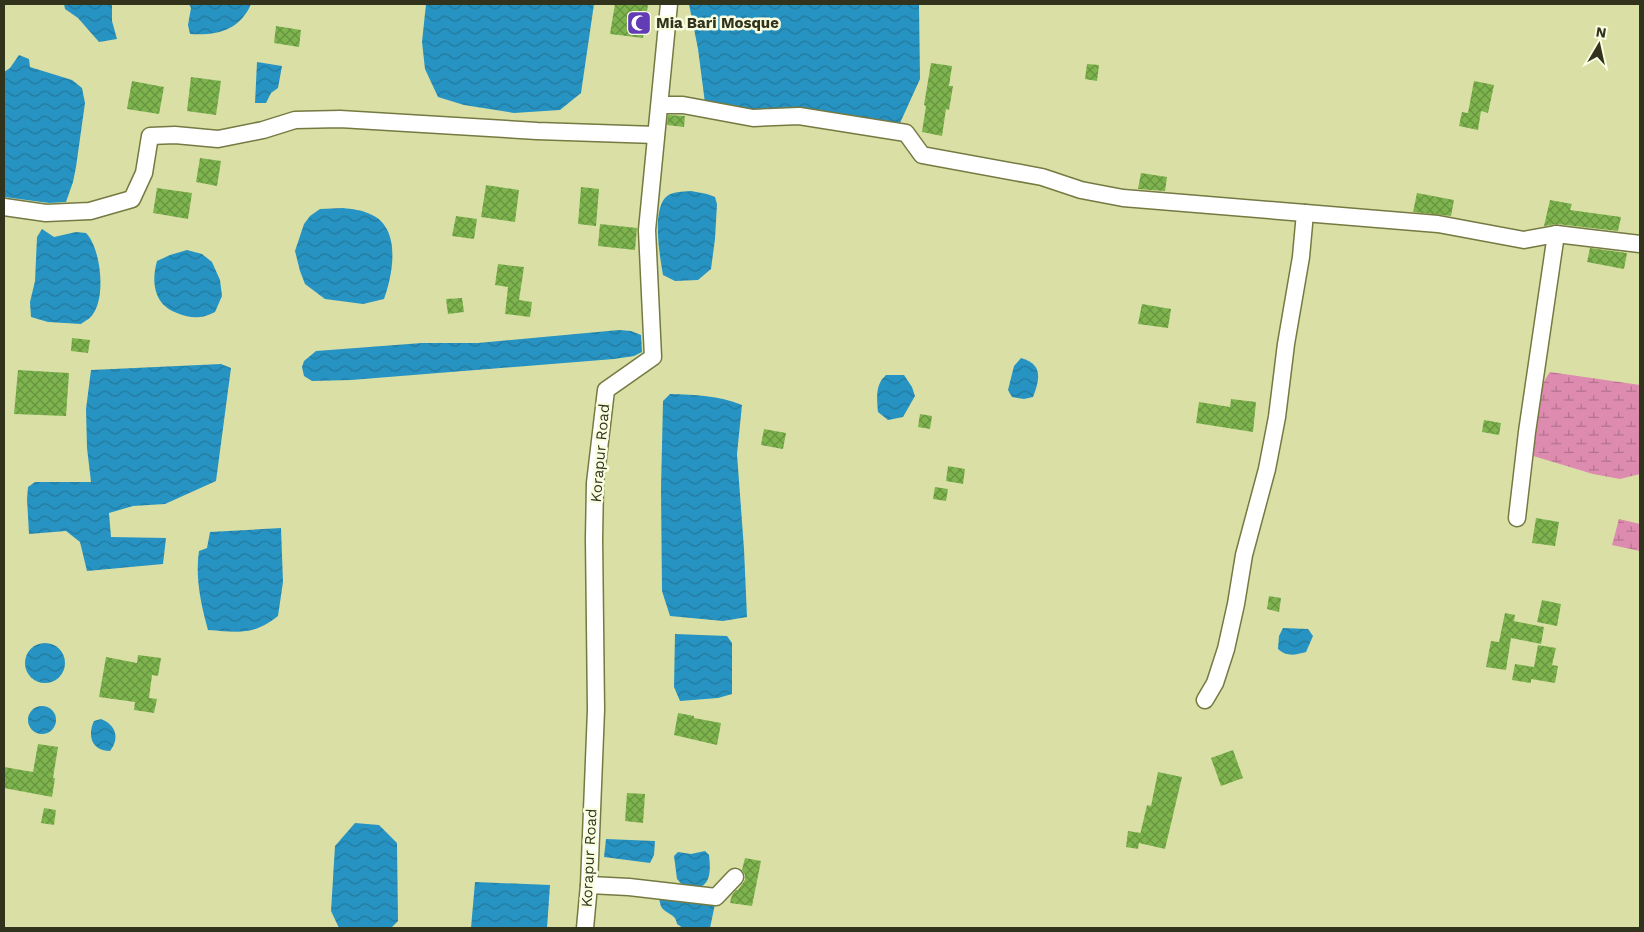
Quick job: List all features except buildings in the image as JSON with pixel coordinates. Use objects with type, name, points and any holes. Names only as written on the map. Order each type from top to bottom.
[{"type":"street","name":"Korapur Road","points":[[585,928],[589,886],[596,710],[595,483],[606,390],[653,357],[647,230],[660,106],[660,80],[669,4]]},
{"type":"street","points":[[660,106],[683,105],[754,118],[799,116],[906,132],[922,155],[1042,177],[1081,190],[1122,198],[1438,224],[1524,240],[1556,234],[1640,244]]},
{"type":"street","points":[[4,207],[46,213],[90,211],[132,199],[144,173],[150,136],[175,135],[218,139],[263,130],[295,120],[340,119],[537,131],[656,135]]},
{"type":"street","points":[[1205,700],[1215,683],[1226,648],[1244,555],[1267,470],[1277,417],[1286,344],[1301,257],[1305,213]]},
{"type":"street","points":[[1517,518],[1527,432],[1556,234]]},
{"type":"street","points":[[589,886],[629,887],[716,897],[735,877]]},
{"type":"green space","points":[[1550,372],[1640,385],[1640,474],[1620,479],[1593,474],[1530,455],[1538,401],[1545,380]]},
{"type":"green space","points":[[1619,519],[1640,524],[1640,551],[1612,545]]},
{"type":"water","points":[[64,4],[112,4],[112,21],[117,39],[99,42],[78,18],[65,9]]},
{"type":"water","points":[[189,4],[251,4],[241,20],[226,30],[209,34],[190,34],[188,25],[191,8]]},
{"type":"water","points":[[426,4],[594,4],[581,93],[560,110],[514,113],[464,105],[438,97],[425,69],[422,42]]},
{"type":"water","points":[[689,4],[919,4],[920,79],[900,123],[849,115],[753,111],[705,103],[698,49]]},
{"type":"water","points":[[19,55],[29,59],[30,67],[72,80],[82,88],[85,103],[76,167],[66,202],[49,203],[4,197],[4,72],[10,68]]},
{"type":"water","points":[[257,62],[282,66],[278,88],[271,93],[266,103],[255,103]]},
{"type":"water","points":[[691,191],[715,197],[717,204],[711,269],[698,280],[675,281],[663,275],[658,235],[659,214],[661,205],[670,194]]},
{"type":"water","points":[[343,208],[370,214],[380,220],[387,229],[391,240],[392,265],[384,299],[363,304],[325,299],[305,284],[295,251],[304,224],[310,216],[320,209]]},
{"type":"water","points":[[42,229],[54,237],[76,232],[86,233],[91,240],[100,273],[100,296],[92,315],[81,324],[48,322],[31,317],[30,302],[35,281],[37,237]]},
{"type":"water","points":[[187,250],[202,254],[212,262],[220,280],[222,296],[215,312],[204,316],[188,317],[169,309],[159,299],[156,292],[154,277],[157,261]]},
{"type":"water","points":[[619,330],[631,331],[641,335],[642,352],[634,356],[614,359],[351,380],[312,381],[304,376],[302,367],[304,361],[316,351],[422,343],[478,343]]},
{"type":"water","points":[[1021,358],[1033,364],[1038,373],[1033,397],[1024,399],[1012,397],[1008,390],[1014,366]]},
{"type":"water","points":[[221,364],[231,368],[216,481],[165,504],[133,506],[109,513],[111,537],[166,538],[163,564],[87,571],[80,542],[66,531],[29,534],[28,487],[35,482],[91,482],[87,448],[86,409],[91,370]]},
{"type":"water","points":[[886,375],[904,375],[912,387],[915,396],[903,417],[888,420],[878,412],[878,387]]},
{"type":"water","points":[[670,394],[715,397],[742,405],[737,454],[747,617],[723,621],[670,616],[662,591],[661,489],[663,401]]},
{"type":"water","points":[[281,528],[283,582],[278,616],[253,630],[237,632],[208,630],[198,581],[198,561],[199,551],[207,548],[210,532]]},
{"type":"water","points":[[1283,628],[1308,629],[1313,636],[1306,652],[1291,655],[1278,649],[1279,636]]},
{"type":"water","points":[[675,634],[727,636],[732,643],[732,694],[718,698],[680,701],[674,687]]},
{"type":"water","points":[[45,643],[59,649],[65,663],[59,677],[45,683],[31,677],[25,663],[31,649]]},
{"type":"water","points":[[42,706],[52,710],[56,720],[52,730],[42,734],[32,730],[28,720],[32,710]]},
{"type":"water","points":[[101,719],[110,725],[115,732],[115,741],[110,751],[99,748],[91,737],[94,721]]},
{"type":"water","points":[[355,823],[379,825],[397,843],[398,921],[391,928],[339,928],[331,911],[335,846]]},
{"type":"water","points":[[606,839],[655,841],[654,855],[650,863],[604,857]]},
{"type":"water","points":[[705,851],[709,855],[710,872],[705,884],[700,887],[685,888],[677,879],[674,856],[678,852],[691,854]]},
{"type":"water","points":[[475,882],[550,885],[547,928],[471,928]]},
{"type":"water","points":[[659,899],[715,904],[710,928],[683,928],[677,924],[673,916],[662,908]]},
{"type":"place","name":"Mia Bari Mosque","points":[[639,23]]}]
